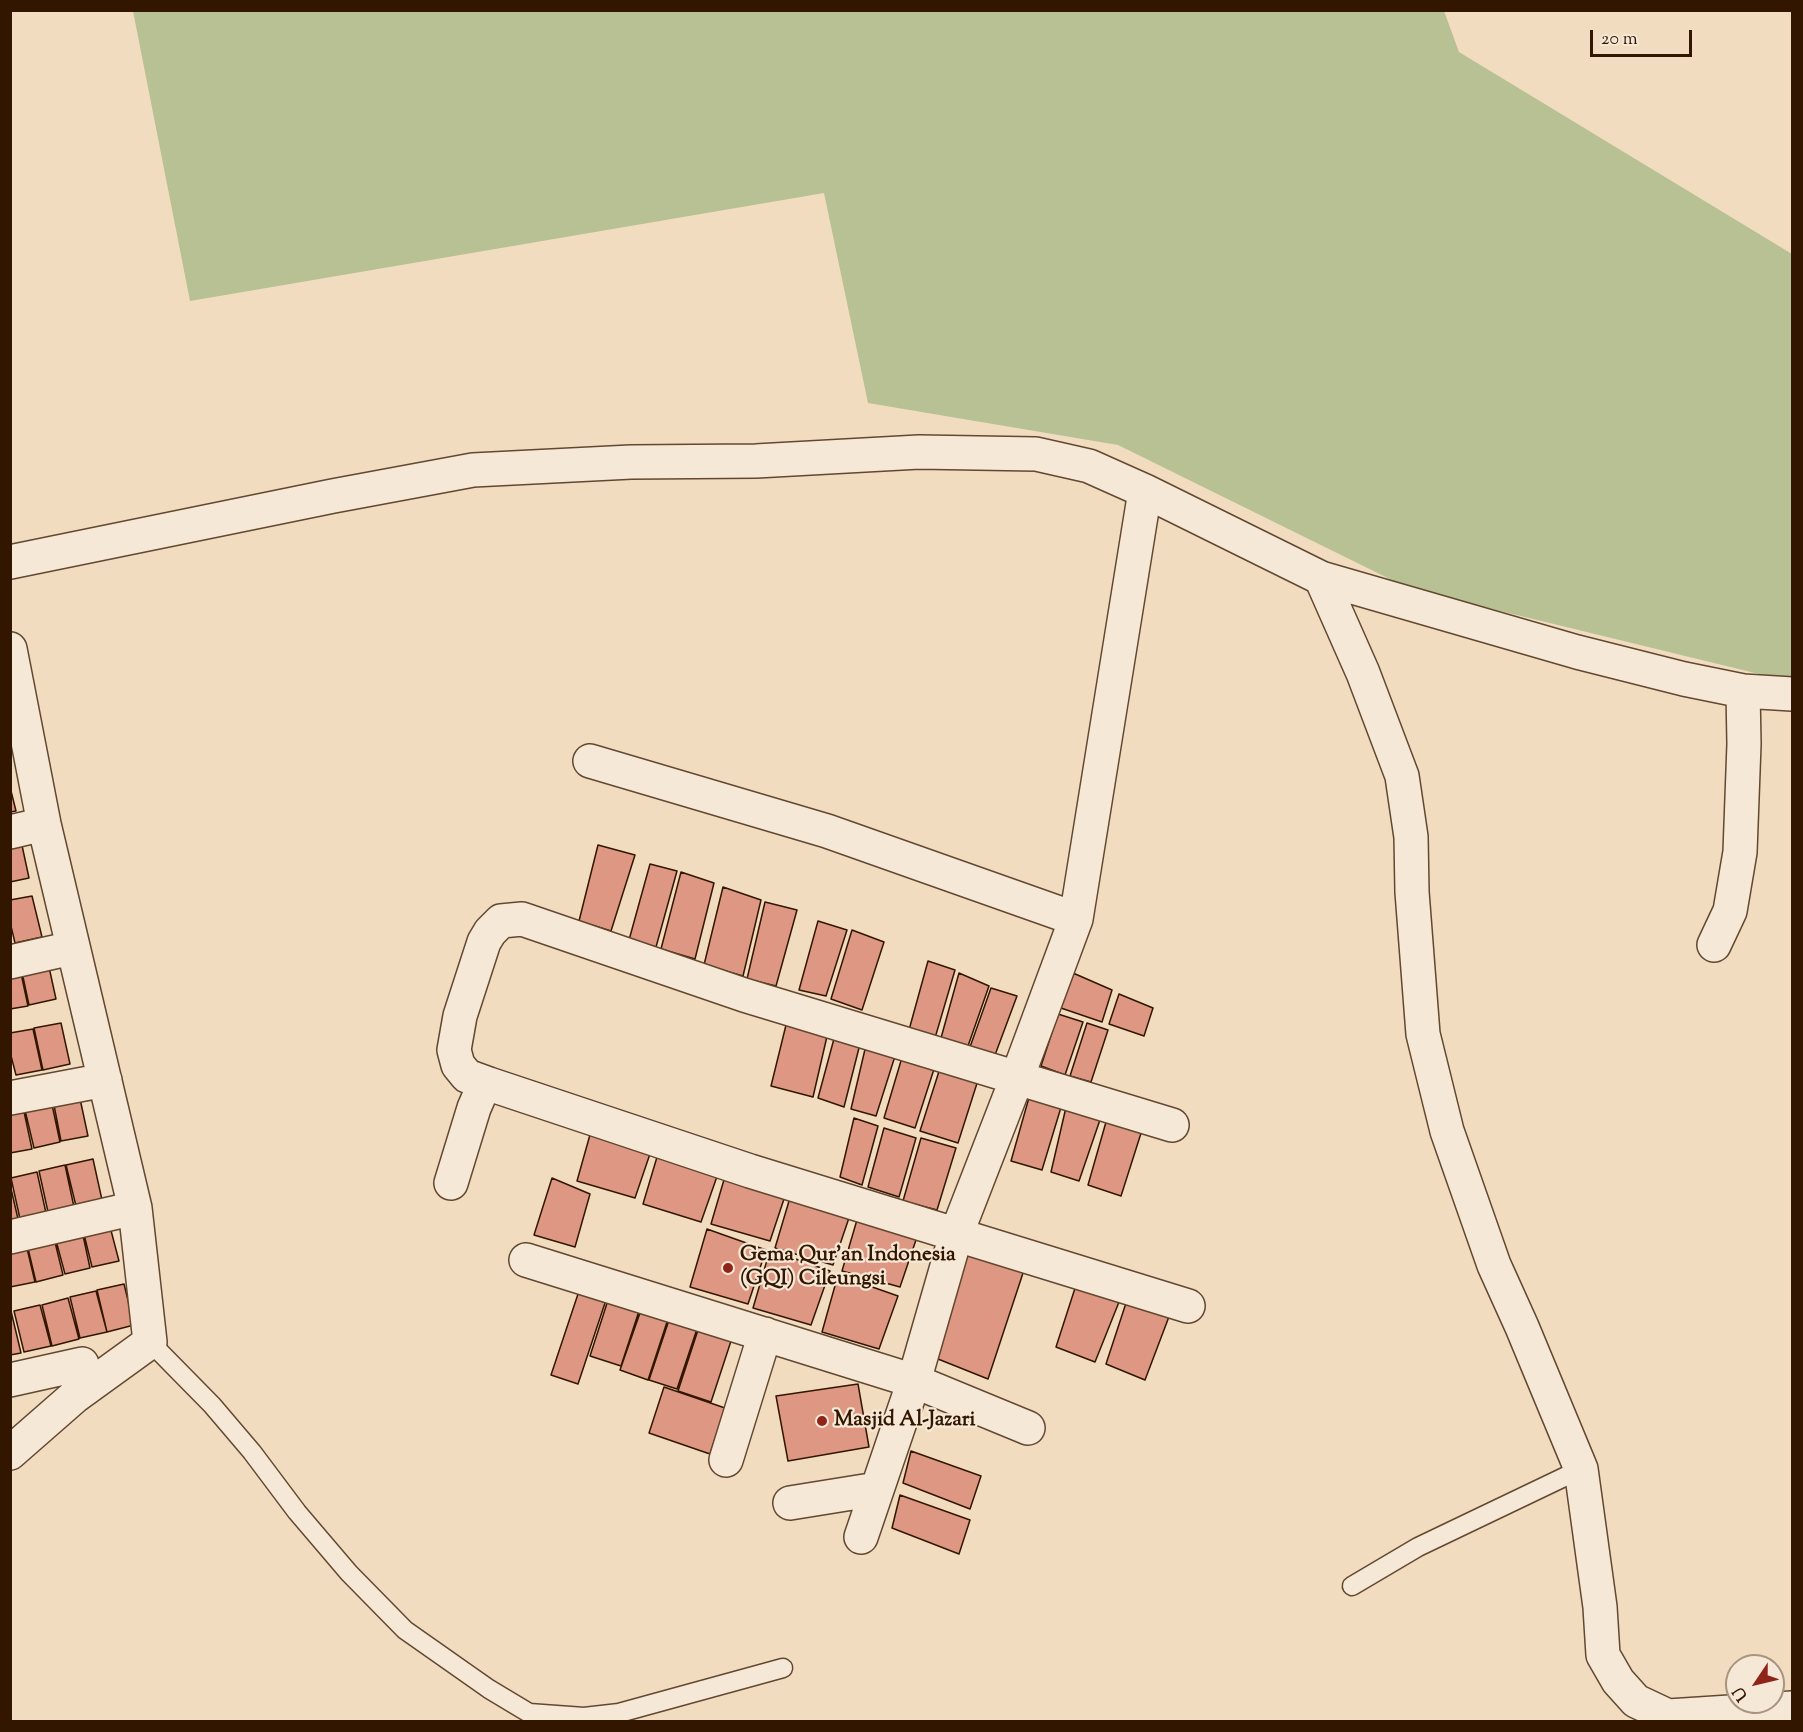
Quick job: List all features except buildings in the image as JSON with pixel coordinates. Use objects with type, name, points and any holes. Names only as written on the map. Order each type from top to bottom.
[{"type":"street","points":[[10,562],[322,498],[473,470],[631,462],[767,460],[919,452],[1035,454],[1089,466],[1321,578],[1577,652],[1743,692],[1792,693]]},
{"type":"street","points":[[861,1537],[914,1381],[956,1235],[1076,919],[1144,491]]},
{"type":"street","points":[[1321,578],[1363,674],[1402,776],[1412,837],[1412,892],[1423,1034],[1447,1131],[1494,1265],[1581,1469],[1603,1655],[1618,1681],[1636,1701],[1668,1716],[1792,1708]]},
{"type":"street","points":[[10,649],[15,697],[72,948],[135,1208],[150,1342],[74,1397],[10,1453]]},
{"type":"street","points":[[1714,945],[1730,910],[1740,852],[1744,744],[1743,692]]},
{"type":"street","points":[[590,761],[827,831],[1076,919]]},
{"type":"street","points":[[10,832],[44,824]]},
{"type":"street","points":[[1172,1125],[744,995],[522,919],[501,921],[484,942],[460,1016],[454,1050],[458,1065],[467,1076],[489,1084],[750,1171],[1188,1306]]},
{"type":"street","points":[[10,962],[72,948]]},
{"type":"street","points":[[10,1098],[105,1080]]},
{"type":"street","points":[[451,1183],[474,1108],[481,1092],[489,1084]]},
{"type":"street","points":[[10,1236],[135,1208]]},
{"type":"street","points":[[526,1260],[914,1381],[1028,1428]]},
{"type":"street","points":[[726,1460],[765,1334]]},
{"type":"street","points":[[10,1380],[82,1364]]},
{"type":"street","points":[[790,1503],[877,1489]]},
{"type":"lane","points":[[150,1342],[252,1452],[297,1512],[349,1573],[405,1630],[489,1689],[529,1713],[584,1717],[619,1713],[783,1668]]},
{"type":"lane","points":[[1352,1586],[1418,1547],[1581,1469]]},
{"type":"green space","points":[[133,11],[1444,11],[1459,52],[1792,254],[1792,682],[1410,589],[1118,445],[868,403],[824,193],[190,301]]},
{"type":"place","name":"Gema Qur'an Indonesia (GQI) Cileungsi","points":[[728,1268]]},
{"type":"place","name":"Masjid Al-Jazari","points":[[822,1421]]}]
